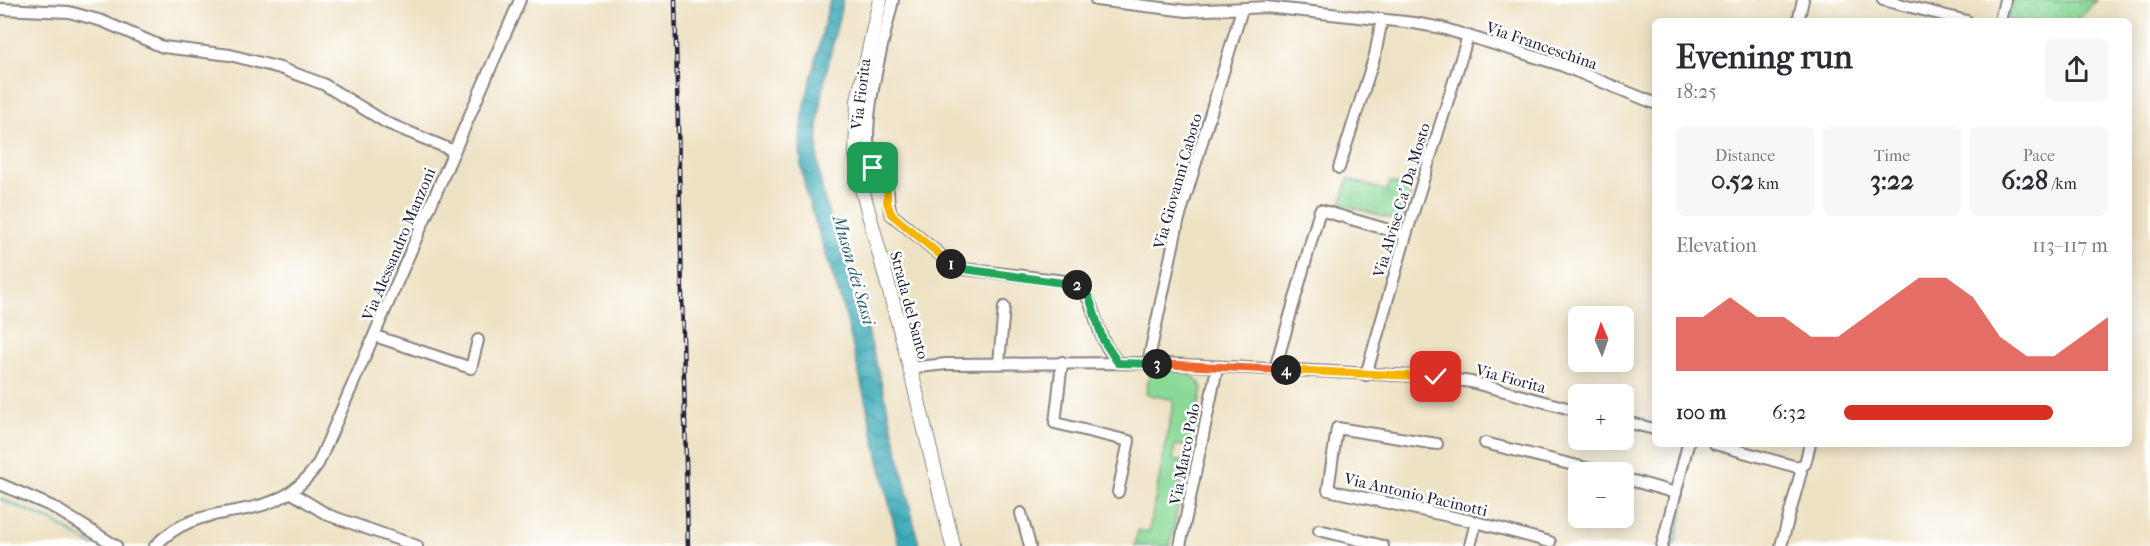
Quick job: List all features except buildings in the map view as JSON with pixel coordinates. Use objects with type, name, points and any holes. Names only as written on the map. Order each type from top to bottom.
[{"type":"main road","name":"Strada del Santo","points":[[880,0],[858,101],[856,154],[861,185],[910,368],[953,546]]},
{"type":"street","name":"Via Alessandro Manzoni","points":[[155,546],[189,521],[260,507],[292,493],[310,475],[322,457],[520,0]]},
{"type":"street","name":"Via Fiorita","points":[[892,0],[873,92],[870,144],[873,168],[887,186],[887,202],[891,214],[957,268],[1073,282],[1089,297],[1103,340],[1118,363]]},
{"type":"street","name":"Via Franceschina","points":[[1096,0],[1164,9],[1266,8],[1433,26],[1561,65],[1652,102]]},
{"type":"street","points":[[1799,18],[1803,0]]},
{"type":"street","points":[[1883,0],[1955,18]]},
{"type":"street","points":[[2001,18],[2005,0]]},
{"type":"street","points":[[0,9],[69,12],[102,21],[164,47],[230,55],[280,68],[323,84],[387,123],[454,151]]},
{"type":"street","name":"Via Giovanni Caboto","points":[[1148,363],[1178,222],[1242,9]]},
{"type":"street","points":[[1339,168],[1375,55],[1382,19]]},
{"type":"street","name":"Via Alvise Ca' Da Mosto","points":[[1366,375],[1406,235],[1468,36]]},
{"type":"street","points":[[1275,369],[1320,210],[1406,235]]},
{"type":"street","points":[[999,363],[1004,307]]},
{"type":"street","points":[[375,336],[471,368],[478,340]]},
{"type":"street","points":[[1062,362],[1056,423],[1129,441],[1118,492]]},
{"type":"street","name":"Via Fiorita","points":[[910,368],[946,364],[1148,363],[1436,377],[1471,382],[1568,408]]},
{"type":"street","name":"Via Marco Polo","points":[[1180,546],[1217,368]]},
{"type":"street","points":[[1634,424],[1652,428]]},
{"type":"street","name":"Via Antonio Pacinotti","points":[[1437,444],[1337,428],[1328,490],[1476,522],[1550,542]]},
{"type":"street","points":[[1485,443],[1568,464]]},
{"type":"street","points":[[1662,546],[1688,447]]},
{"type":"street","points":[[1726,447],[1797,467],[1805,464],[1809,447]]},
{"type":"street","points":[[1781,546],[1801,472],[1800,466]]},
{"type":"street","points":[[1634,481],[1676,493]]},
{"type":"street","points":[[0,484],[53,507],[116,546]]},
{"type":"street","points":[[292,493],[328,515],[417,546]]},
{"type":"street","points":[[1021,513],[1030,546]]},
{"type":"street","points":[[1470,546],[1476,522]]},
{"type":"street","points":[[1319,530],[1383,546]]},
{"type":"green space","points":[[2012,0],[2097,0],[2080,18],[2008,18]]},
{"type":"green space","points":[[1348,179],[1387,191],[1390,182],[1412,189],[1402,222],[1341,204]]},
{"type":"green space","points":[[1150,369],[1187,373],[1198,381],[1202,388],[1191,447],[1175,445],[1173,460],[1185,462],[1186,456],[1188,457],[1170,546],[1135,546],[1138,530],[1149,532],[1174,400],[1146,394]]},
{"type":"water","points":[[830,0],[843,0],[820,107],[819,171],[827,208],[858,297],[871,344],[919,546],[899,546],[846,317],[806,193],[801,166],[800,140],[804,108]]},
{"type":"waterway","points":[[0,499],[52,521],[93,546]]},
{"type":"waterway","points":[[1674,546],[1686,499]]},
{"type":"railway","points":[[675,0],[688,546]]},
{"type":"route","points":[[873,168],[887,186],[887,202],[891,214],[957,268],[1073,282],[1083,289],[1089,297],[1103,340],[1118,363],[1436,377]]},
{"type":"water label","name":"Muson dei Sassi","points":[[854,270]]}]
